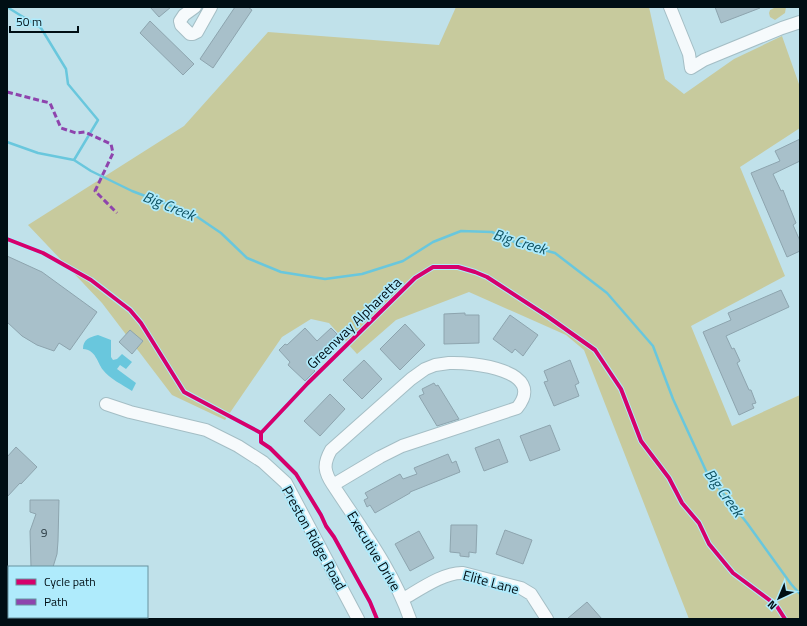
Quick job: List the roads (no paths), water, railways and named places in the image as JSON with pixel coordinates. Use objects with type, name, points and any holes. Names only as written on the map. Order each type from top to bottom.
[{"type":"street","points":[[195,7],[184,15],[180,21],[190,34],[197,32],[211,7]]},
{"type":"street","points":[[670,7],[689,54],[691,68],[704,60],[800,22]]},
{"type":"street","name":"Executive Drive","points":[[332,485],[380,456],[402,446],[517,408],[522,402],[525,389],[524,384],[519,379],[504,372],[476,364],[449,363],[435,365],[425,369],[411,379],[331,450],[326,458],[325,468],[327,477],[332,485],[372,544],[403,599],[410,619]]},
{"type":"street","name":"Preston Ridge Road","points":[[106,404],[130,412],[206,430],[238,446],[263,462],[286,483],[358,619]]},
{"type":"street","name":"Elite Lane","points":[[403,599],[448,575],[457,573],[520,588],[531,594],[547,619]]},
{"type":"water","points":[[98,335],[111,340],[111,357],[113,360],[117,359],[122,354],[132,362],[126,369],[120,365],[117,369],[136,383],[132,391],[109,376],[103,370],[96,357],[91,352],[83,349],[86,341]]},
{"type":"waterway","points":[[7,7],[41,28],[66,69],[68,84],[98,120],[74,160]]},
{"type":"waterway","name":"Big Creek","points":[[7,142],[38,153],[74,160],[91,171],[132,191],[193,214],[221,233],[247,258],[281,272],[325,279],[362,274],[403,261],[433,242],[461,231],[492,232],[517,243],[555,253],[607,293],[653,346],[673,399],[707,473],[747,523],[791,584],[800,594]]}]
